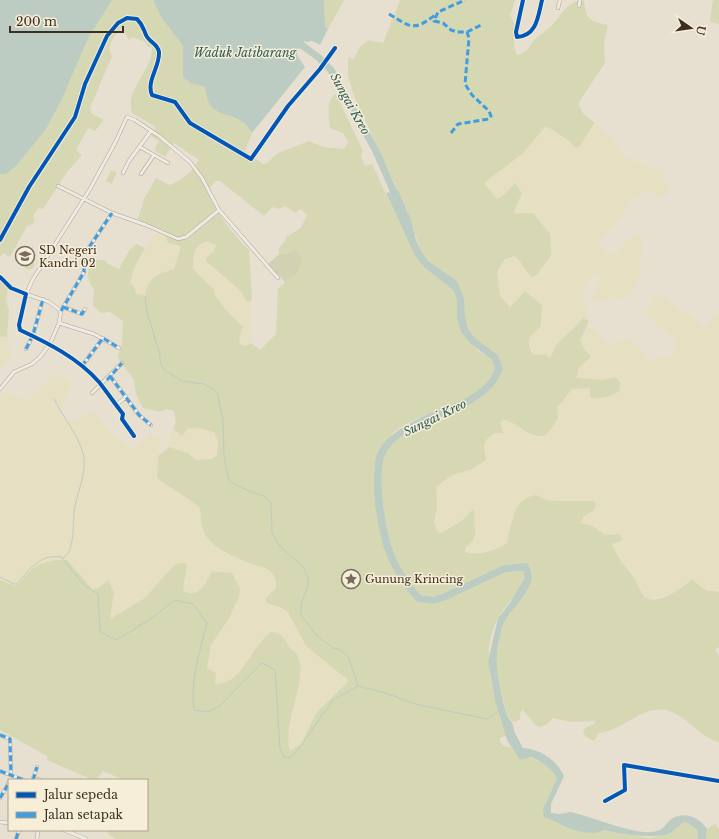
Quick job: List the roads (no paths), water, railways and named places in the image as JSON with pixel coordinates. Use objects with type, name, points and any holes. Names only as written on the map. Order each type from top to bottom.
[{"type":"street","points":[[523,0],[516,32],[517,37],[526,35],[534,29],[542,0]]},
{"type":"street","points":[[558,8],[560,0]]},
{"type":"street","points":[[579,6],[580,0]]},
{"type":"street","points":[[0,240],[29,187],[75,117],[84,84],[107,36],[114,26],[127,18],[137,19],[145,28],[146,36],[157,47],[159,54],[150,86],[152,95],[174,102],[190,123],[221,143],[252,158],[288,106],[335,48]]},
{"type":"street","points":[[134,436],[122,419],[123,414],[101,385],[82,366],[50,344],[20,330],[19,328],[26,294],[33,279],[83,199],[116,141],[127,117],[135,120],[151,131],[190,162],[202,178],[219,210],[278,278]]},
{"type":"street","points":[[123,173],[129,161],[151,131]]},
{"type":"street","points":[[140,147],[168,163]]},
{"type":"street","points":[[141,174],[154,155]]},
{"type":"street","points":[[58,186],[112,213],[180,239],[186,238],[219,210]]},
{"type":"street","points":[[0,389],[14,372],[32,364],[50,344],[59,323],[61,311],[84,272],[85,253],[112,213]]},
{"type":"street","points":[[0,277],[11,288],[43,299],[61,311]]},
{"type":"street","points":[[26,349],[33,335],[43,299]]},
{"type":"street","points":[[63,307],[82,314],[85,309]]},
{"type":"street","points":[[59,323],[103,338],[119,348]]},
{"type":"street","points":[[82,366],[103,338]]},
{"type":"street","points":[[92,393],[122,363]]},
{"type":"street","points":[[110,376],[139,415],[151,425]]},
{"type":"street","points":[[116,405],[126,397]]},
{"type":"street","points":[[0,735],[10,739],[12,779]]},
{"type":"street","points":[[604,801],[625,790],[624,765],[719,781]]},
{"type":"street","points":[[33,779],[37,767]]},
{"type":"street","points":[[0,771],[22,779]]},
{"type":"street","points":[[0,798],[8,785]]},
{"type":"street","points":[[0,788],[4,791]]},
{"type":"street","points":[[70,831],[86,839]]},
{"type":"water","points":[[0,0],[112,0],[89,37],[61,101],[46,129],[16,166],[6,174],[0,174]]},
{"type":"water","name":"Waduk Jatibarang","points":[[153,0],[324,0],[325,27],[328,29],[320,45],[312,41],[304,41],[304,45],[301,49],[298,48],[297,55],[305,67],[252,133],[244,123],[214,109],[210,105],[205,87],[191,83],[183,77],[183,46],[161,17]]},
{"type":"water","points":[[398,190],[411,220],[420,249],[428,261],[457,281],[464,298],[465,316],[468,329],[475,338],[498,355],[503,369],[493,386],[480,398],[463,408],[411,430],[397,440],[386,453],[382,465],[383,505],[386,523],[395,556],[406,576],[421,595],[433,597],[504,565],[527,563],[531,571],[532,579],[525,594],[503,624],[498,644],[497,666],[500,689],[506,711],[523,748],[542,753],[547,756],[557,765],[564,776],[551,804],[551,813],[560,814],[570,812],[622,828],[643,832],[651,832],[662,829],[673,818],[683,815],[697,819],[704,825],[707,829],[706,839],[698,839],[697,829],[686,822],[668,834],[645,836],[604,830],[589,833],[581,832],[544,817],[543,809],[557,778],[549,768],[531,757],[520,760],[507,740],[495,700],[488,661],[498,618],[510,603],[524,579],[524,571],[506,572],[444,601],[433,604],[417,602],[400,581],[389,560],[381,537],[375,504],[374,471],[379,450],[386,441],[405,426],[474,393],[486,383],[495,368],[492,360],[470,343],[461,332],[457,317],[457,300],[453,290],[425,268],[415,256],[386,193]]},
{"type":"waterway","name":"Sungai Kreo","points":[[303,46],[318,57],[331,70],[376,151],[397,199]]},
{"type":"waterway","points":[[145,297],[147,312],[160,355],[160,362],[164,370],[182,381],[204,384],[217,392],[223,420],[224,457],[229,481],[242,488],[266,497],[271,503],[272,532],[279,545],[304,568],[308,578],[308,586],[301,604],[301,615],[316,635],[333,648],[341,650],[349,658],[358,686]]},
{"type":"waterway","points":[[54,399],[77,439],[83,453],[84,460],[83,475],[75,505],[73,535],[70,550],[63,558]]},
{"type":"waterway","points":[[0,577],[17,584],[31,568],[41,560],[61,557],[84,585],[98,594],[100,632],[116,640],[149,620],[175,600],[193,604],[207,623],[193,688],[194,710],[207,712],[220,706],[262,663],[275,670],[280,749],[284,757],[290,758],[300,747],[333,700],[358,686],[386,693],[415,704],[487,719],[499,711]]},
{"type":"place","name":"SD Negeri Kandri 02","points":[[25,256]]},
{"type":"place","name":"Gunung Krincing","points":[[351,579]]}]
